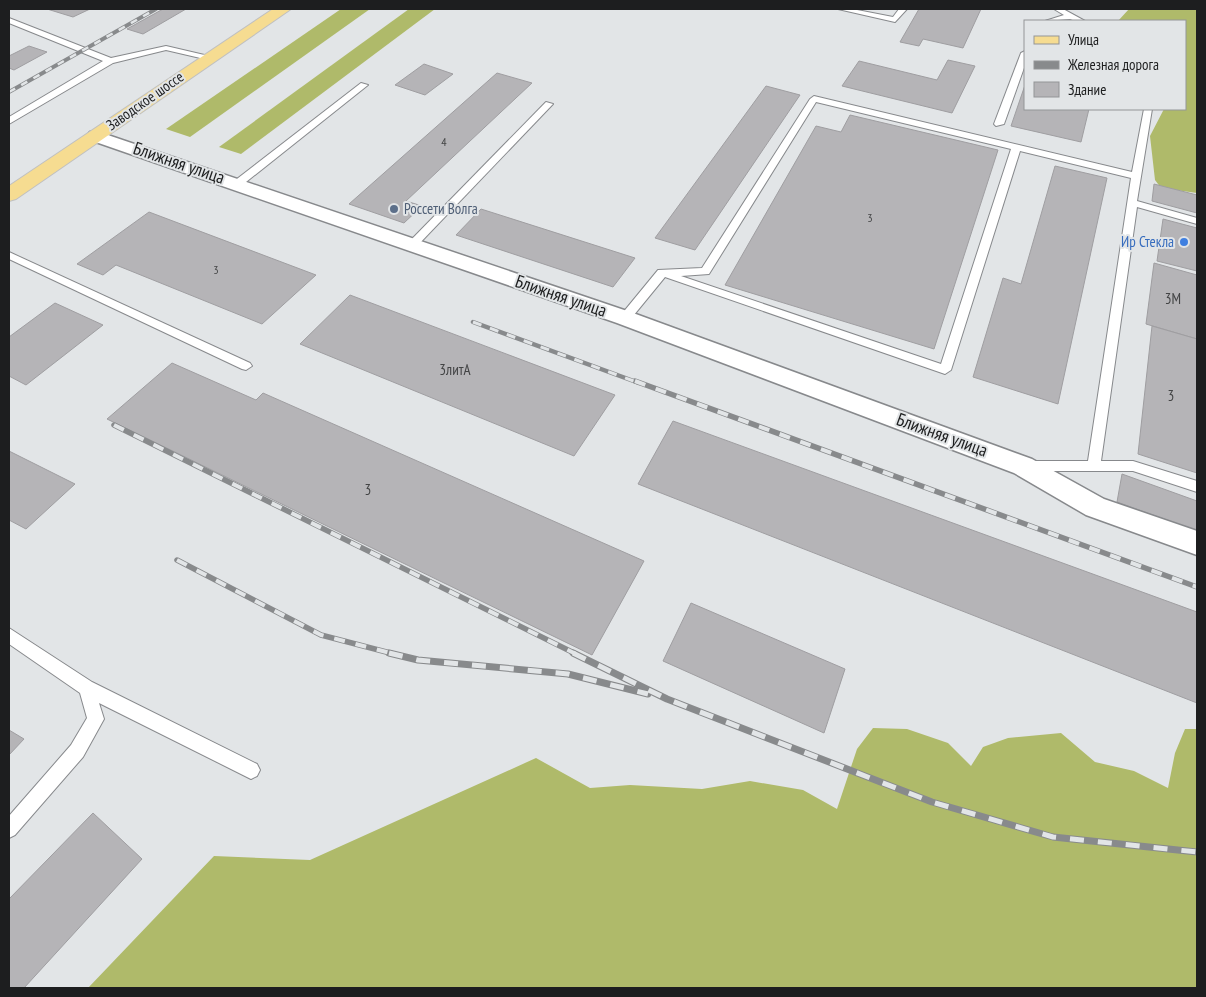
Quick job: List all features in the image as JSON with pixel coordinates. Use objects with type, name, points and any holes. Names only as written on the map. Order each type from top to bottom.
[{"type":"main road","name":"Заводское шоссе","points":[[9,195],[209,56],[283,9]]},
{"type":"street","name":"Ближняя улица","points":[[96,136],[625,318],[1023,466],[1094,507],[1197,543]]},
{"type":"lane","points":[[842,9],[895,20],[903,9]]},
{"type":"lane","points":[[1058,9],[1079,20]]},
{"type":"lane","points":[[1053,20],[1071,16]]},
{"type":"lane","points":[[9,20],[110,61]]},
{"type":"lane","points":[[9,120],[110,61],[166,48],[209,56]]},
{"type":"lane","points":[[999,124],[1024,56]]},
{"type":"lane","points":[[237,184],[364,84]]},
{"type":"lane","points":[[625,318],[662,273],[705,271],[814,99],[1136,176]]},
{"type":"lane","points":[[413,244],[549,104]]},
{"type":"lane","points":[[1094,466],[1136,176],[1148,110]]},
{"type":"lane","points":[[662,273],[945,370],[1016,148]]},
{"type":"lane","points":[[1132,203],[1197,221]]},
{"type":"lane","points":[[9,255],[246,366]]},
{"type":"lane","points":[[1023,466],[1133,466],[1197,487]]},
{"type":"lane","points":[[9,635],[86,688],[251,770]]},
{"type":"lane","points":[[9,829],[77,751],[96,719],[86,688]]},
{"type":"green space","points":[[341,9],[370,9],[190,137],[166,129]]},
{"type":"green space","points":[[409,9],[435,9],[241,154],[219,147]]},
{"type":"green space","points":[[1129,9],[1197,9],[1197,193],[1161,188],[1155,180],[1150,136],[1163,110],[1186,110],[1186,20],[1119,20]]},
{"type":"green space","points":[[873,728],[907,729],[948,743],[971,766],[983,747],[1008,738],[1061,733],[1095,762],[1134,771],[1168,788],[1175,753],[1185,729],[1197,729],[1197,988],[88,988],[214,856],[310,860],[536,758],[590,788],[630,785],[702,789],[750,781],[803,790],[837,809],[857,749]]},
{"type":"building","points":[[47,9],[90,9],[73,17]]},
{"type":"building","points":[[163,9],[186,9],[143,34],[127,29]]},
{"type":"building","points":[[919,9],[981,9],[963,48],[923,39],[919,46],[900,42]]},
{"type":"building","points":[[29,46],[47,52],[14,70],[9,68],[9,56]]},
{"type":"building","points":[[948,60],[975,66],[952,113],[842,86],[859,61],[937,80]]},
{"type":"building","points":[[424,64],[453,74],[425,95],[395,85]]},
{"type":"building","points":[[497,73],[532,83],[406,201],[422,206],[404,223],[349,204]]},
{"type":"building","points":[[766,86],[800,95],[695,250],[655,238]]},
{"type":"building","points":[[1024,88],[1024,110],[1089,110],[1081,142],[1011,126]]},
{"type":"building","points":[[850,115],[998,150],[934,349],[725,285],[816,126],[841,132]]},
{"type":"building","points":[[1055,166],[1107,178],[1058,404],[973,377],[1003,278],[1021,284]]},
{"type":"building","points":[[1154,184],[1197,195],[1197,213],[1152,201]]},
{"type":"building","points":[[481,209],[635,258],[613,287],[456,235]]},
{"type":"building","points":[[149,212],[316,275],[262,324],[116,265],[103,275],[77,264]]},
{"type":"building","points":[[1163,219],[1197,228],[1197,271],[1157,261]]},
{"type":"building","points":[[1154,263],[1197,275],[1197,339],[1146,324]]},
{"type":"building","points":[[350,295],[615,395],[574,456],[300,344]]},
{"type":"building","points":[[55,303],[103,325],[26,385],[9,376],[9,337]]},
{"type":"building","points":[[1152,326],[1197,339],[1197,473],[1138,454]]},
{"type":"building","points":[[172,363],[256,400],[263,393],[644,561],[592,655],[107,419]]},
{"type":"building","points":[[673,421],[1197,612],[1197,703],[638,484]]},
{"type":"building","points":[[9,451],[75,484],[26,529],[9,520]]},
{"type":"building","points":[[1122,474],[1197,501],[1197,531],[1117,502]]},
{"type":"building","points":[[691,603],[845,669],[824,733],[663,661]]},
{"type":"building","points":[[9,730],[24,739],[9,755]]},
{"type":"building","points":[[93,813],[142,859],[24,988],[9,988],[9,899]]},
{"type":"railway","points":[[9,92],[156,9]]},
{"type":"railway","points":[[473,322],[639,383]]},
{"type":"railway","points":[[635,381],[1197,587]]},
{"type":"railway","points":[[114,425],[576,654]]},
{"type":"railway","points":[[177,560],[321,635],[394,654]]},
{"type":"railway","points":[[389,653],[418,660],[568,674],[648,694]]},
{"type":"railway","points":[[573,653],[667,699],[932,802],[1053,837],[1197,852]]},
{"type":"place","name":"Россети Волга","points":[[394,209]]},
{"type":"place","name":"Ир Стекла","points":[[1184,242]]}]
